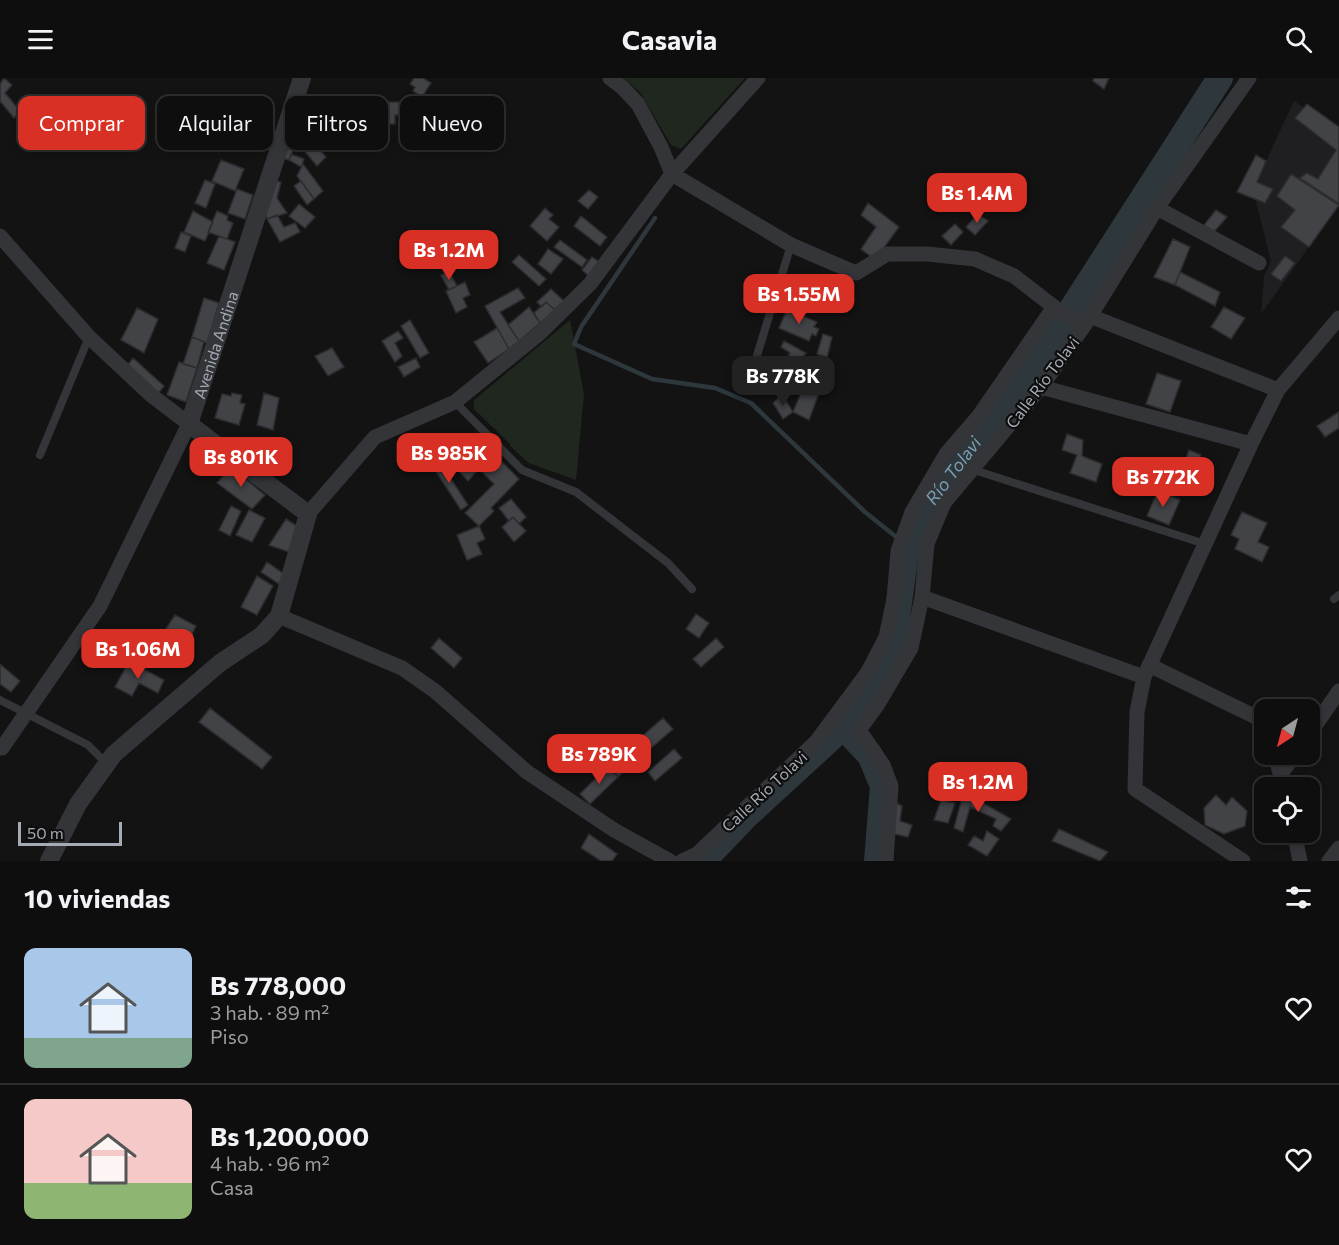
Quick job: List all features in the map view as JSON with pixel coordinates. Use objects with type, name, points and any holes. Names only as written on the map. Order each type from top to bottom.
[{"type":"street","name":"Avenida Andina","points":[[0,748],[27,714],[100,606],[189,424],[302,78]]},
{"type":"street","points":[[610,78],[638,104],[661,147],[672,174],[791,245],[856,273],[888,254],[927,254],[975,259],[1014,276],[1054,307],[1086,322],[1278,390]]},
{"type":"street","points":[[49,861],[78,804],[114,754],[220,663],[262,635],[279,616],[308,513],[375,437],[455,402],[540,333],[590,284],[672,174],[758,78]]},
{"type":"street","name":"Calle Río Tolavi","points":[[886,861],[891,786],[883,765],[859,730],[878,704],[911,648],[922,597],[927,544],[944,504],[1041,387],[1086,322],[1158,208],[1249,78]]},
{"type":"street","points":[[1158,208],[1259,262]]},
{"type":"street","points":[[0,236],[89,337],[151,395],[308,513]]},
{"type":"street","name":"Calle Río Tolavi","points":[[682,861],[697,854],[816,742],[868,672],[886,637],[894,599],[898,551],[912,512],[946,454],[978,417],[1054,307]]},
{"type":"street","points":[[1243,861],[1135,789],[1137,712],[1147,671],[1278,390],[1339,318]]},
{"type":"street","points":[[1041,387],[1251,444]]},
{"type":"street","points":[[922,597],[1147,671],[1254,717]]},
{"type":"street","points":[[279,616],[402,668],[435,691],[527,772],[614,830],[670,861]]},
{"type":"street","points":[[1320,719],[1339,691]]},
{"type":"street","points":[[1296,843],[1300,861]]},
{"type":"street","points":[[1329,861],[1339,848]]},
{"type":"lane","points":[[750,378],[791,245]]},
{"type":"lane","points":[[40,455],[89,337]]},
{"type":"lane","points":[[455,402],[522,470],[576,492],[668,563],[692,589]]},
{"type":"lane","points":[[974,470],[1205,544]]},
{"type":"lane","points":[[0,700],[88,745],[107,764]]},
{"type":"shaded area","points":[[623,78],[745,78],[681,149],[671,145],[640,92]]},
{"type":"shaded area","points":[[1294,101],[1339,131],[1339,205],[1261,314],[1264,276],[1271,261],[1253,189]]},
{"type":"shaded area","points":[[570,320],[584,394],[576,480],[529,463],[474,409],[474,400]]},
{"type":"building","points":[[4,78],[12,85],[5,93],[18,109],[18,113],[14,118],[0,101],[0,84]]},
{"type":"building","points":[[414,78],[423,78],[431,83],[423,96],[413,91],[415,87],[410,84]]},
{"type":"building","points":[[1094,78],[1109,78],[1104,89],[1093,81]]},
{"type":"building","points":[[388,102],[400,102],[400,115],[395,115],[395,124],[388,124]]},
{"type":"building","points":[[1307,104],[1339,127],[1339,204],[1300,178],[1307,173],[1318,179],[1336,150],[1295,118]]},
{"type":"building","points":[[284,141],[285,150],[293,150],[289,160],[279,157]]},
{"type":"building","points":[[304,150],[320,150],[326,157],[317,166]]},
{"type":"building","points":[[291,154],[304,159],[301,167],[289,160]]},
{"type":"building","points":[[1256,155],[1266,161],[1257,182],[1273,189],[1265,203],[1237,192]]},
{"type":"building","points":[[221,160],[244,169],[235,191],[212,181]]},
{"type":"building","points":[[303,164],[323,191],[314,199],[297,176]]},
{"type":"building","points":[[1291,174],[1339,205],[1309,247],[1281,227],[1295,210],[1277,196]]},
{"type":"building","points":[[205,180],[215,184],[206,208],[195,203]]},
{"type":"building","points":[[270,180],[281,182],[277,198],[287,213],[267,219],[263,206]]},
{"type":"building","points":[[301,181],[314,199],[307,205],[294,186]]},
{"type":"building","points":[[237,189],[253,195],[245,219],[228,213]]},
{"type":"building","points":[[589,190],[598,197],[588,209],[578,201]]},
{"type":"building","points":[[868,203],[899,227],[875,260],[861,249],[876,227],[861,215]]},
{"type":"building","points":[[299,204],[315,217],[305,228],[289,216]]},
{"type":"building","points":[[545,208],[553,215],[549,219],[559,227],[547,241],[530,226]]},
{"type":"building","points":[[1216,210],[1227,217],[1214,232],[1204,225]]},
{"type":"building","points":[[193,211],[213,222],[205,241],[184,232]]},
{"type":"building","points":[[217,211],[228,216],[227,220],[233,223],[227,239],[208,232]]},
{"type":"building","points":[[978,214],[988,221],[975,235],[966,227]]},
{"type":"building","points":[[277,215],[284,227],[295,223],[300,232],[280,242],[267,219]]},
{"type":"building","points":[[581,216],[607,237],[600,246],[574,226]]},
{"type":"building","points":[[955,224],[963,232],[951,245],[942,236]]},
{"type":"building","points":[[181,232],[191,236],[185,252],[175,248]]},
{"type":"building","points":[[219,236],[235,242],[224,270],[207,263]]},
{"type":"building","points":[[1173,239],[1190,247],[1175,285],[1154,277]]},
{"type":"building","points":[[560,240],[587,260],[582,267],[554,247]]},
{"type":"building","points":[[548,249],[563,259],[551,274],[538,264]]},
{"type":"building","points":[[519,255],[546,279],[539,286],[512,262]]},
{"type":"building","points":[[1285,256],[1295,263],[1281,281],[1271,274]]},
{"type":"building","points":[[592,257],[601,263],[590,277],[582,270]]},
{"type":"building","points":[[449,271],[457,286],[449,290],[441,275]]},
{"type":"building","points":[[1180,272],[1220,292],[1215,306],[1175,285]]},
{"type":"building","points":[[465,282],[470,295],[463,298],[467,307],[456,313],[446,291]]},
{"type":"building","points":[[518,288],[525,298],[500,312],[519,341],[509,349],[485,306]]},
{"type":"building","points":[[551,289],[564,301],[555,310],[546,302],[542,307],[537,302]]},
{"type":"building","points":[[802,295],[810,297],[802,316],[794,312]]},
{"type":"building","points":[[204,298],[219,303],[207,343],[192,337]]},
{"type":"building","points":[[546,302],[555,310],[540,323],[534,313]]},
{"type":"building","points":[[529,307],[540,323],[519,341],[508,325]]},
{"type":"building","points":[[1224,307],[1245,318],[1231,339],[1211,327]]},
{"type":"building","points":[[137,308],[158,319],[144,353],[121,340]]},
{"type":"building","points":[[787,309],[817,322],[814,327],[819,329],[816,336],[812,334],[809,341],[779,328]]},
{"type":"building","points":[[410,320],[429,353],[420,358],[401,326]]},
{"type":"building","points":[[497,328],[509,349],[488,363],[474,342]]},
{"type":"building","points":[[398,331],[403,338],[395,343],[402,356],[395,362],[382,341]]},
{"type":"building","points":[[823,334],[832,337],[827,358],[817,354]]},
{"type":"building","points":[[192,337],[204,342],[197,368],[183,364]]},
{"type":"building","points":[[784,341],[806,353],[803,357],[819,364],[811,379],[783,365],[790,353],[781,347]]},
{"type":"building","points":[[332,348],[344,367],[328,376],[315,356]]},
{"type":"building","points":[[133,358],[164,386],[157,395],[127,366]]},
{"type":"building","points":[[416,358],[420,367],[404,377],[398,367]]},
{"type":"building","points":[[179,362],[197,368],[186,402],[167,395]]},
{"type":"building","points":[[786,367],[822,385],[809,420],[793,412],[803,388],[781,377]]},
{"type":"building","points":[[1157,373],[1181,381],[1170,412],[1146,404]]},
{"type":"building","points":[[232,393],[242,395],[240,403],[245,404],[239,425],[215,418],[222,394],[231,396]]},
{"type":"building","points":[[264,393],[279,398],[273,430],[257,425]]},
{"type":"building","points":[[782,394],[793,412],[783,419],[773,403]]},
{"type":"building","points":[[1339,412],[1339,428],[1325,437],[1317,426]]},
{"type":"building","points":[[1067,434],[1083,440],[1082,456],[1102,464],[1096,482],[1070,473],[1077,455],[1062,450]]},
{"type":"building","points":[[477,440],[493,453],[468,481],[452,464]]},
{"type":"building","points":[[1189,450],[1201,455],[1191,481],[1181,478],[1176,490],[1165,487],[1172,466],[1182,470]]},
{"type":"building","points":[[493,453],[519,479],[491,508],[494,511],[479,526],[465,513],[494,484],[478,468]]},
{"type":"building","points":[[438,459],[468,505],[461,510],[431,464]]},
{"type":"building","points":[[1147,464],[1171,472],[1165,487],[1142,479]]},
{"type":"building","points":[[231,467],[265,495],[252,509],[217,483]]},
{"type":"building","points":[[1158,490],[1180,500],[1169,525],[1147,516]]},
{"type":"building","points":[[511,499],[526,517],[519,524],[513,517],[509,521],[499,508]]},
{"type":"building","points":[[231,506],[241,511],[230,536],[219,530]]},
{"type":"building","points":[[249,510],[265,518],[252,542],[236,535]]},
{"type":"building","points":[[1242,512],[1267,523],[1258,542],[1269,547],[1262,562],[1235,549],[1239,539],[1231,535]]},
{"type":"building","points":[[513,517],[526,531],[514,542],[502,527]]},
{"type":"building","points":[[286,519],[297,526],[289,552],[269,545]]},
{"type":"building","points":[[479,526],[485,539],[477,543],[482,554],[467,560],[457,535]]},
{"type":"building","points":[[267,562],[284,574],[279,584],[261,572]]},
{"type":"building","points":[[257,576],[273,586],[257,615],[241,607]]},
{"type":"building","points":[[696,614],[709,623],[699,638],[686,629]]},
{"type":"building","points":[[175,615],[196,626],[179,661],[154,647]]},
{"type":"building","points":[[439,638],[462,658],[454,668],[431,648]]},
{"type":"building","points":[[716,638],[724,647],[701,667],[693,659]]},
{"type":"building","points":[[129,661],[164,680],[158,693],[139,683],[132,696],[115,687]]},
{"type":"building","points":[[0,664],[20,681],[11,692],[0,684]]},
{"type":"building","points":[[210,708],[272,757],[262,769],[199,722]]},
{"type":"building","points":[[663,718],[673,729],[634,763],[624,752]]},
{"type":"building","points":[[610,735],[634,763],[618,777],[594,748]]},
{"type":"building","points":[[674,749],[682,758],[655,781],[648,772]]},
{"type":"building","points":[[988,764],[1013,775],[1008,785],[985,775]]},
{"type":"building","points":[[608,766],[618,777],[590,804],[580,794]]},
{"type":"building","points":[[963,794],[1011,819],[1001,831],[993,826],[996,819],[970,807],[963,832],[954,828]]},
{"type":"building","points":[[1216,795],[1226,805],[1232,797],[1247,811],[1245,826],[1224,834],[1205,825],[1204,808]]},
{"type":"building","points":[[941,800],[955,803],[948,823],[934,820]]},
{"type":"building","points":[[892,801],[902,806],[900,821],[912,825],[908,837],[890,833]]},
{"type":"building","points":[[1059,829],[1108,852],[1100,861],[1052,841]]},
{"type":"building","points":[[987,831],[999,839],[987,856],[968,845],[974,836],[983,841]]},
{"type":"building","points":[[589,834],[617,854],[612,861],[601,861],[581,848]]},
{"type":"waterway","name":"Río Tolavi","points":[[705,859],[746,816],[843,727],[881,671],[894,638],[907,546],[926,506],[1057,332],[1220,78]]},
{"type":"waterway","points":[[655,218],[581,327],[574,344],[652,379],[715,388],[751,403],[865,512],[900,540]]},
{"type":"waterway","points":[[843,727],[870,755],[883,786],[877,861]]}]
